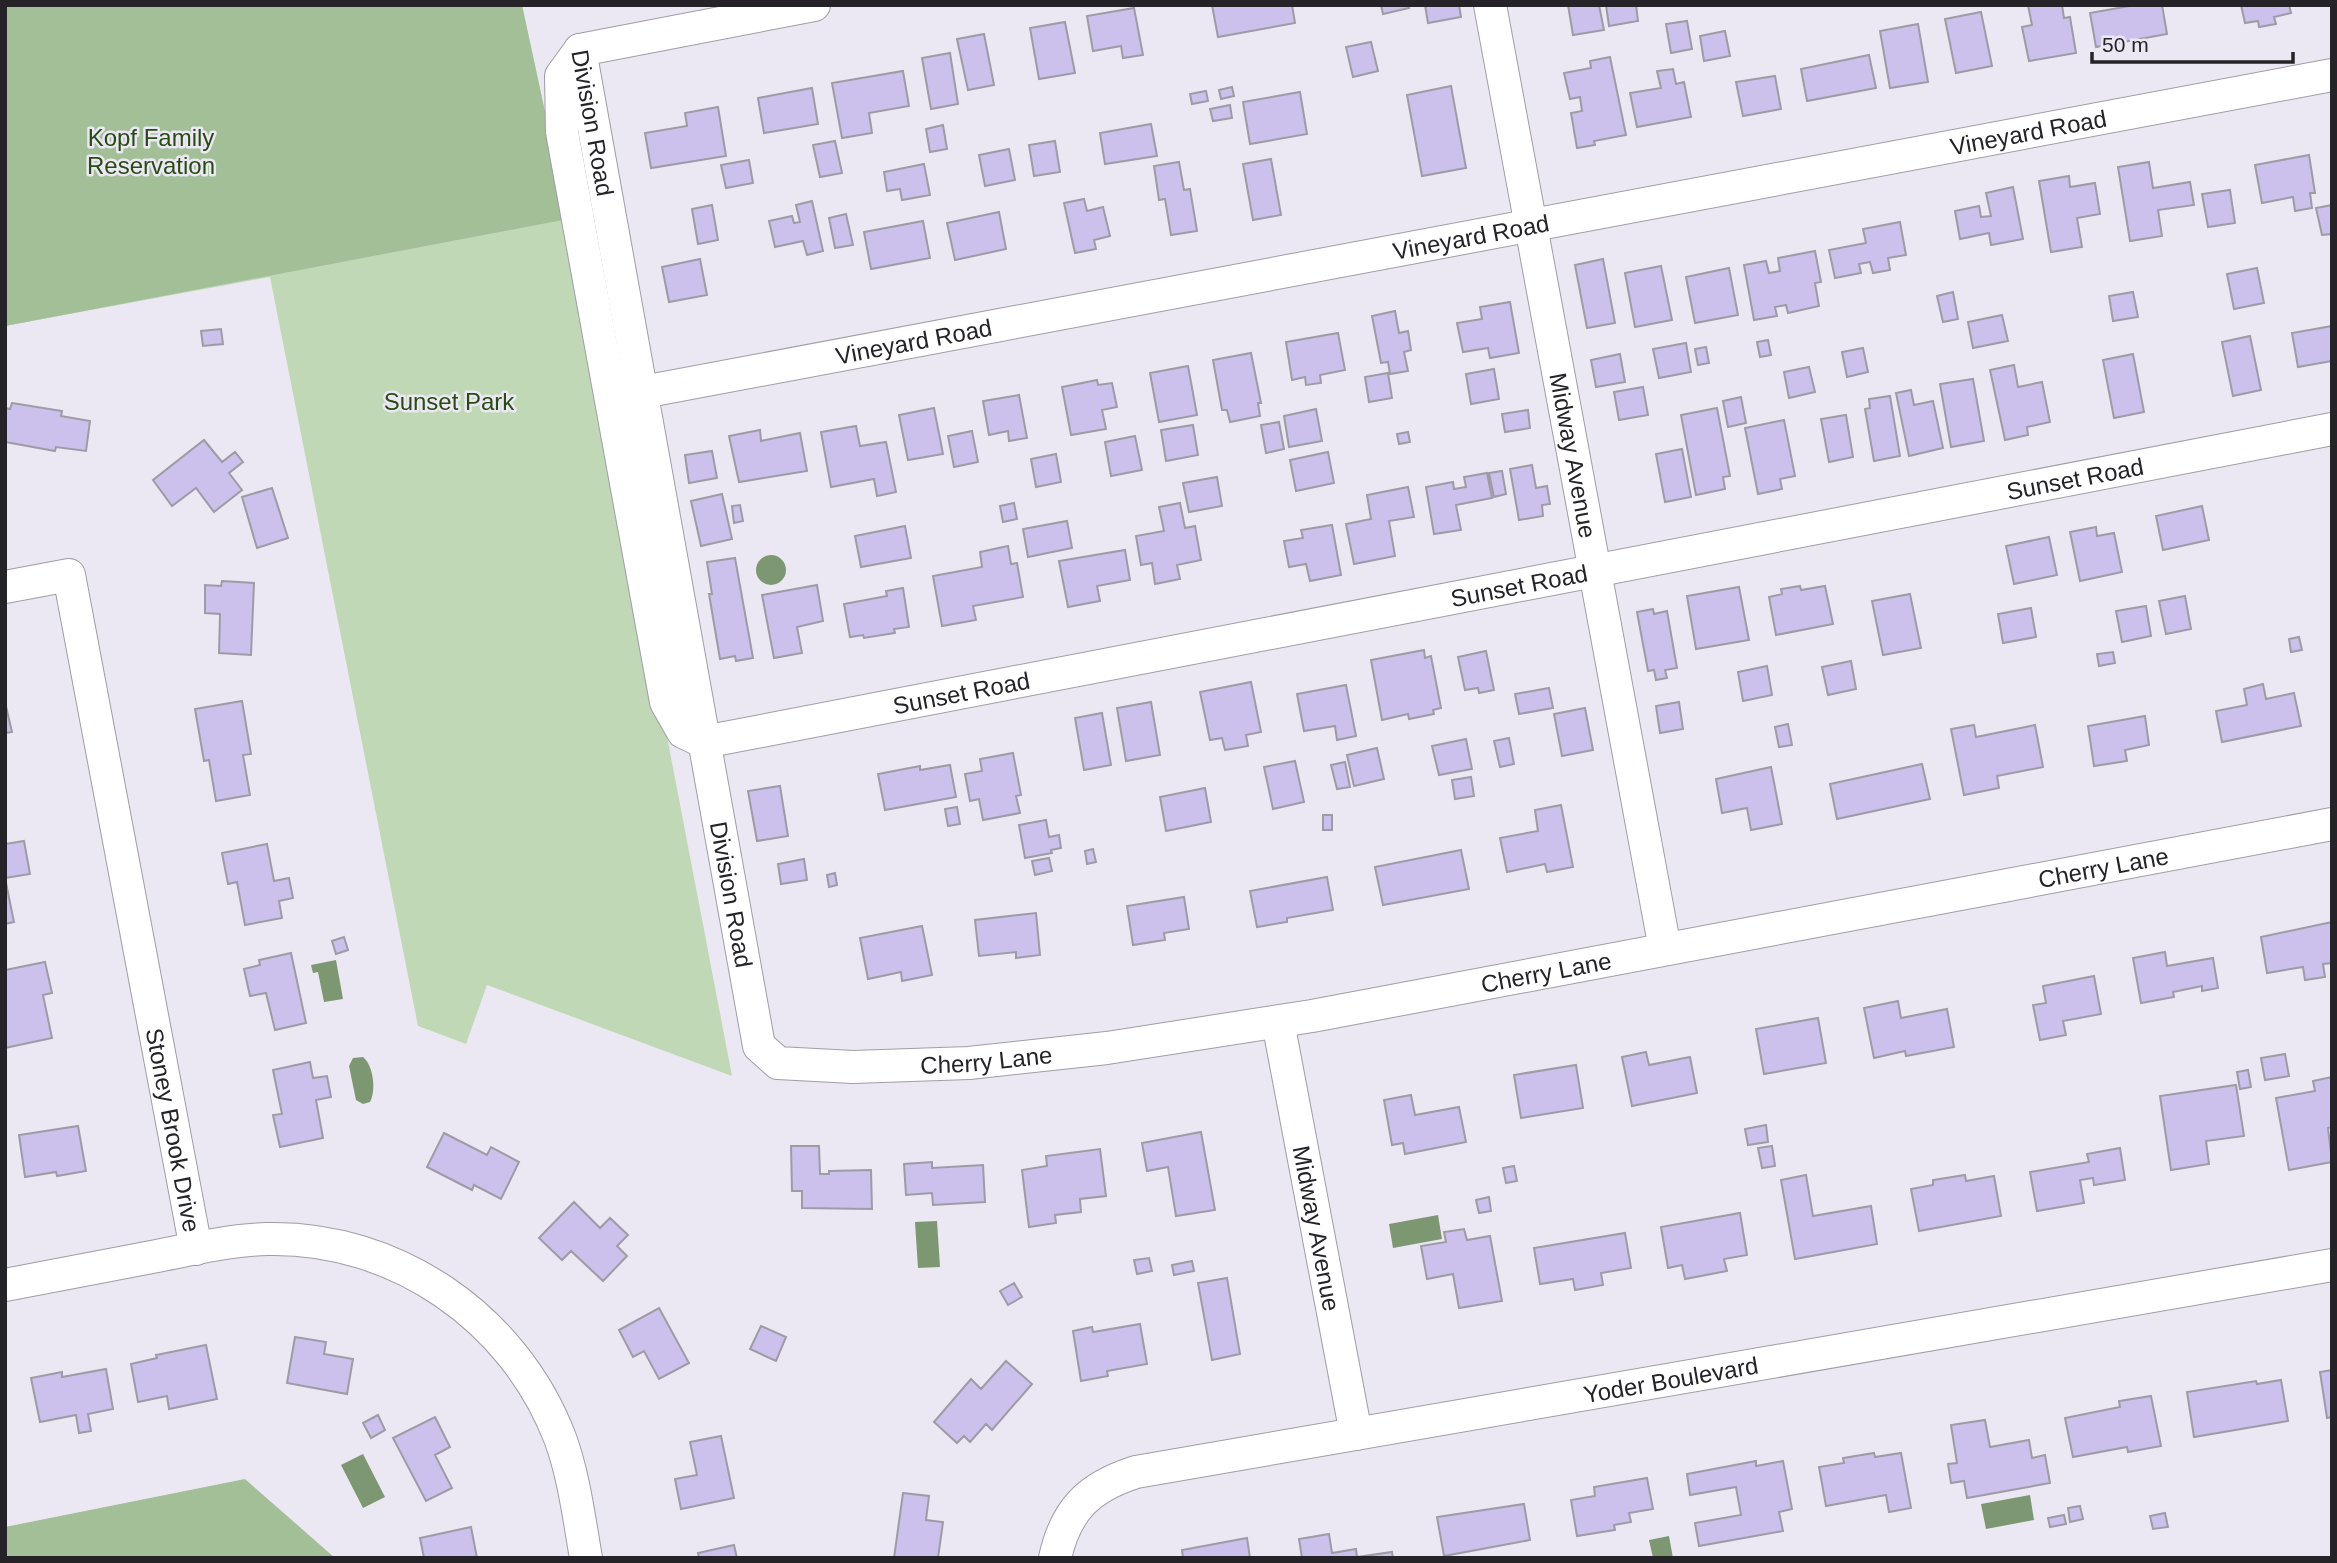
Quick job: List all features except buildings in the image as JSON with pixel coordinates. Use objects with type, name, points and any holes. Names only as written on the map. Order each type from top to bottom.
[{"type":"street","points":[[580,50],[814,5]]},
{"type":"street","name":"Midway Avenue","points":[[1490,5],[1593,573],[1665,950]]},
{"type":"street","name":"Division Road","points":[[580,50],[760,1046]]},
{"type":"street","name":"Division Road","points":[[580,50],[561,76],[562,132],[667,702],[683,732],[704,742]]},
{"type":"street","name":"Vineyard Road","points":[[611,398],[2332,75]]},
{"type":"street","name":"Sunset Road","points":[[704,742],[2332,429]]},
{"type":"street","name":"Stoney Brook Drive","points":[[5,587],[69,575],[196,1249],[269,1239],[322,1243],[356,1250],[374,1255],[422,1278],[466,1308],[505,1345],[536,1388],[568,1462],[586,1558]]},
{"type":"street","name":"Cherry Lane","points":[[760,1046],[778,1063],[853,1067],[969,1063],[1107,1048],[1278,1022],[2332,824]]},
{"type":"street","name":"Midway Avenue","points":[[1278,1022],[1356,1434]]},
{"type":"street","points":[[5,1285],[196,1249]]},
{"type":"street","name":"Yoder Boulevard","points":[[1055,1558],[1060,1535],[1072,1513],[1090,1494],[1111,1480],[1136,1472],[2332,1265]]},
{"type":"green space","name":"Sunset Park","points":[[5,5],[522,5],[568,219],[732,1076],[487,985],[466,1044],[418,1026],[270,277],[5,326]]},
{"type":"green space","name":"Kopf Family Reservation","points":[[5,5],[522,5],[568,219],[5,326]]},
{"type":"green space","points":[[245,1479],[335,1558],[5,1558],[5,1527]]},
{"type":"shaded area","points":[[771,555],[782,559],[786,570],[782,581],[771,585],[760,581],[756,570],[760,559]]},
{"type":"shaded area","points":[[336,960],[343,999],[324,1002],[318,972],[313,973],[311,965]]},
{"type":"shaded area","points":[[363,1057],[370,1066],[373,1085],[370,1102],[363,1104],[356,1100],[349,1066],[353,1058]]},
{"type":"shaded area","points":[[1438,1215],[1442,1239],[1393,1248],[1389,1224]]},
{"type":"shaded area","points":[[937,1221],[940,1267],[918,1268],[915,1222]]},
{"type":"shaded area","points":[[363,1454],[385,1497],[363,1508],[341,1465]]},
{"type":"shaded area","points":[[2030,1495],[2034,1520],[1986,1529],[1981,1504]]},
{"type":"shaded area","points":[[1669,1536],[1673,1558],[1653,1558],[1649,1540]]}]
